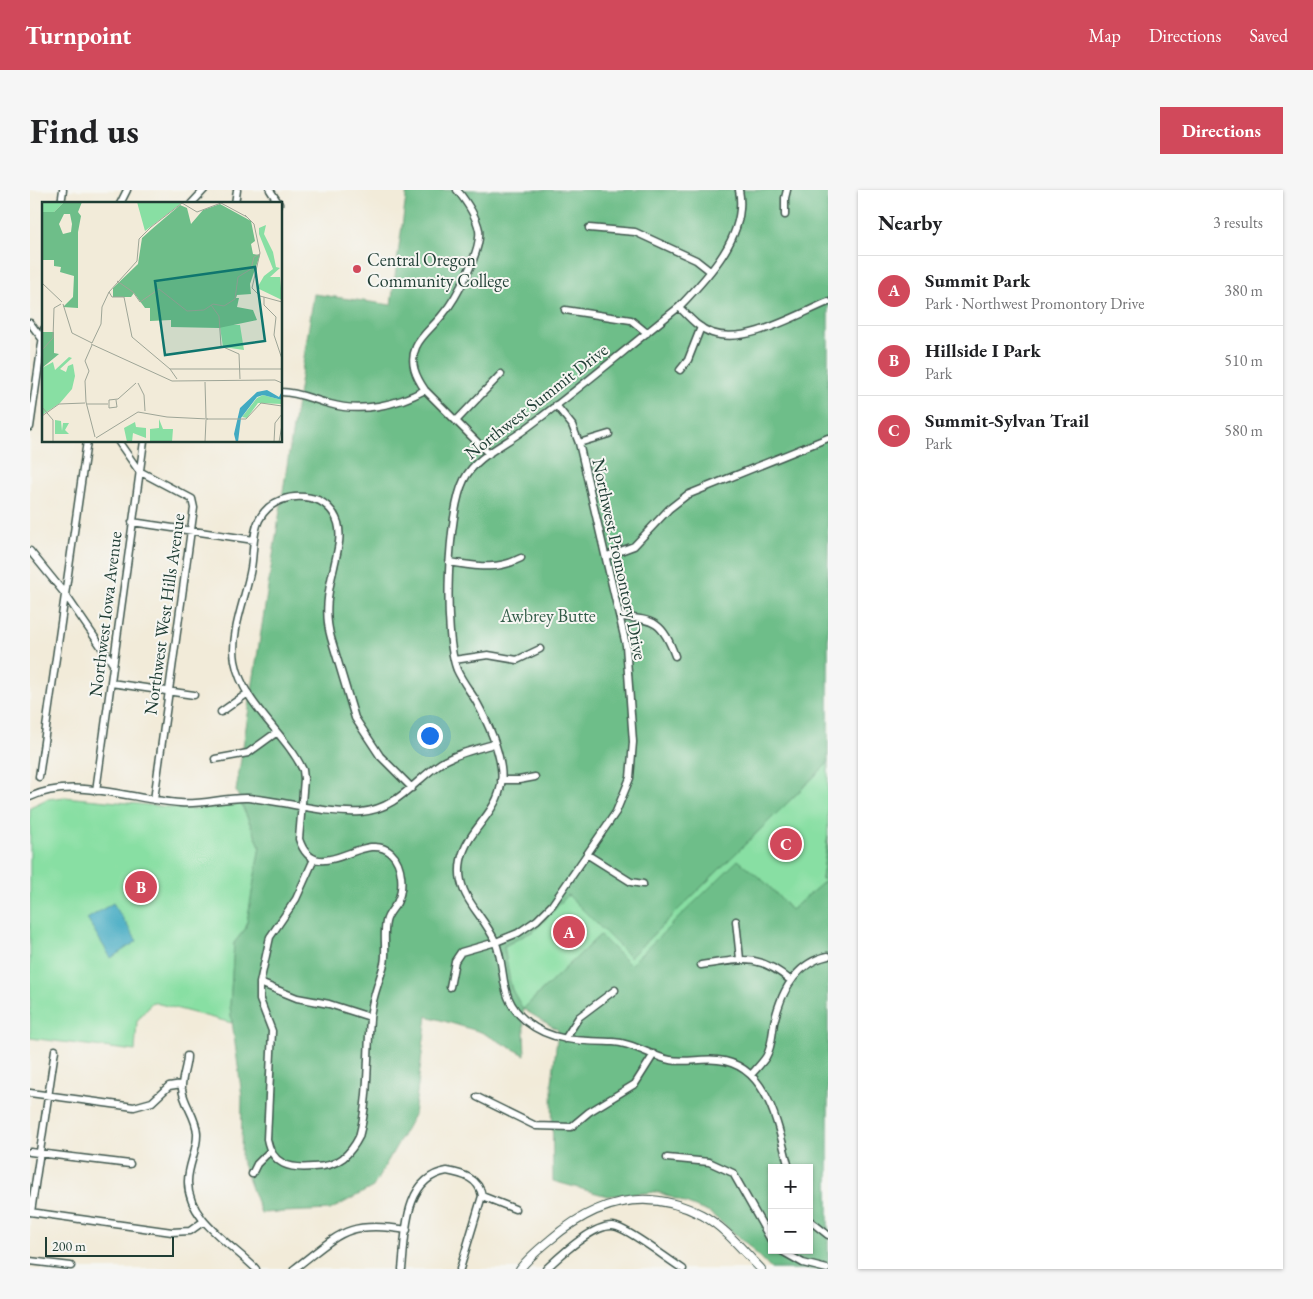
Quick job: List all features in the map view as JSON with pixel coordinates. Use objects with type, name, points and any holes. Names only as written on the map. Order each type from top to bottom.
[{"type":"main road","points":[[520,1269],[536,1252],[572,1221],[607,1205],[644,1200],[670,1204],[702,1216],[728,1234],[761,1269]]},
{"type":"street","points":[[121,202],[127,190]]},
{"type":"street","points":[[194,202],[204,190]]},
{"type":"street","points":[[457,190],[467,203],[477,223],[479,239],[461,289],[444,313],[416,346],[414,371],[425,390],[489,454]]},
{"type":"street","name":"Northwest Summit Drive","points":[[739,190],[740,209],[736,229],[728,245],[710,272],[679,307],[556,405],[489,454],[469,472],[463,482],[455,514],[449,562],[449,610],[454,660],[461,678],[486,720],[501,769],[501,780],[493,808],[466,847],[460,868],[466,896],[496,942],[504,990],[510,1003],[530,1024],[565,1039],[589,1043],[625,1043],[671,1060],[720,1060],[741,1067],[751,1075],[767,1096],[788,1164]]},
{"type":"street","points":[[785,215],[787,190]]},
{"type":"street","points":[[589,228],[636,232],[696,260],[710,272]]},
{"type":"street","points":[[679,307],[700,327],[726,336],[746,334],[828,302]]},
{"type":"street","points":[[565,310],[631,320],[647,333]]},
{"type":"street","points":[[30,324],[42,340]]},
{"type":"street","points":[[680,370],[688,360],[700,327]]},
{"type":"street","points":[[30,427],[42,348]]},
{"type":"street","points":[[456,421],[500,374]]},
{"type":"street","points":[[282,392],[292,392],[350,408],[377,406],[425,390]]},
{"type":"street","name":"Northwest Promontory Drive","points":[[450,987],[455,961],[461,952],[496,942],[518,933],[537,920],[563,891],[616,812],[630,778],[632,734],[629,671],[621,617],[579,443],[572,425],[556,405]]},
{"type":"street","points":[[579,443],[609,434]]},
{"type":"street","points":[[606,556],[634,546],[669,509],[687,495],[828,438]]},
{"type":"street","points":[[39,777],[87,442]]},
{"type":"street","name":"Northwest West Hills Avenue","points":[[119,442],[139,472],[192,499],[194,508],[154,800]]},
{"type":"street","name":"Northwest Iowa Avenue","points":[[96,791],[144,442]]},
{"type":"street","points":[[314,859],[296,899],[270,937],[260,983],[260,1000],[272,1031],[267,1139],[270,1151],[280,1163],[295,1169],[335,1163],[354,1146],[361,1128],[370,1017],[384,962],[386,921],[398,900],[400,867],[390,852],[381,848],[362,849],[332,860],[314,859],[302,847],[299,839],[304,779],[302,770],[248,693],[237,669],[235,649],[251,567],[254,540],[260,519],[271,505],[283,499],[300,496],[316,499],[330,508],[335,515],[340,536],[327,608],[327,626],[330,638],[356,718],[380,756],[412,788]]},
{"type":"street","points":[[132,522],[254,540]]},
{"type":"street","points":[[30,551],[65,594],[113,664]]},
{"type":"street","points":[[449,562],[489,568],[502,566],[521,558]]},
{"type":"street","points":[[621,617],[655,622],[667,635],[675,656]]},
{"type":"street","points":[[454,660],[488,655],[516,660],[527,657],[540,648]]},
{"type":"street","points":[[111,683],[194,695]]},
{"type":"street","points":[[221,712],[248,693]]},
{"type":"street","points":[[215,759],[248,753],[277,732]]},
{"type":"street","points":[[30,797],[58,788],[96,791],[190,804],[246,798],[352,812],[370,810],[391,804],[434,768],[450,758],[494,744]]},
{"type":"street","points":[[501,780],[519,780],[535,777]]},
{"type":"street","points":[[588,855],[631,882],[643,884]]},
{"type":"street","points":[[736,921],[740,959]]},
{"type":"street","points":[[751,1075],[768,1052],[775,1021],[790,980],[802,966],[816,959],[828,956]]},
{"type":"street","points":[[701,965],[740,959],[760,960],[775,967],[790,980]]},
{"type":"street","points":[[260,983],[297,998],[329,1004],[370,1017]]},
{"type":"street","points":[[565,1039],[579,1017],[615,990]]},
{"type":"street","points":[[54,1050],[30,1212],[172,1232],[190,1231],[204,1221]]},
{"type":"street","points":[[477,1098],[536,1126],[571,1127],[588,1112],[635,1084],[654,1054]]},
{"type":"street","points":[[188,1056],[182,1084],[185,1100],[194,1117],[197,1135],[188,1173],[188,1188],[195,1210],[204,1221],[256,1269]]},
{"type":"street","points":[[30,1093],[134,1107],[152,1102],[169,1086],[182,1084]]},
{"type":"street","points":[[252,1174],[257,1164],[270,1151]]},
{"type":"street","points":[[30,1152],[130,1164]]},
{"type":"street","points":[[666,1158],[709,1162],[733,1173],[768,1235]]},
{"type":"street","points":[[402,1269],[413,1198],[421,1186],[435,1174],[446,1171],[469,1177],[479,1186],[482,1196],[460,1269]]},
{"type":"street","points":[[482,1196],[515,1209]]},
{"type":"street","points":[[813,1223],[828,1235]]},
{"type":"street","points":[[294,1269],[338,1236],[353,1228],[384,1226],[407,1230]]},
{"type":"street","points":[[546,1269],[579,1240],[597,1230],[611,1226],[626,1231],[683,1269]]},
{"type":"street","points":[[787,1254],[803,1263],[826,1269]]},
{"type":"street","points":[[30,1261],[71,1266]]},
{"type":"green space","name":"Awbrey Butte","points":[[407,190],[828,190],[828,763],[630,957],[568,895],[535,930],[504,946],[511,988],[523,1009],[525,1055],[481,1032],[427,1016],[414,1115],[373,1187],[330,1210],[261,1213],[241,1159],[242,1096],[230,1006],[234,943],[246,928],[260,846],[236,791],[314,294],[391,305]]},
{"type":"green space","points":[[828,763],[828,836],[822,879],[827,880],[791,910],[767,884],[629,965],[600,935],[523,1009],[511,987],[504,946],[535,930],[568,894],[630,957]]},
{"type":"green space","points":[[65,797],[191,809],[241,804],[260,846],[246,928],[234,943],[230,1006],[232,1023],[152,1002],[137,1021],[135,1051],[30,1038],[30,807],[47,799]]},
{"type":"green space","points":[[828,836],[828,1269],[771,1269],[746,1243],[710,1213],[658,1192],[607,1196],[553,1181],[552,1082],[558,1030],[523,1009],[600,935],[630,965],[738,860],[767,884],[791,910],[826,880],[822,879]]},
{"type":"water","points":[[113,903],[137,941],[111,958],[87,919]]},
{"type":"place","name":"Central Oregon Community College","points":[[357,269]]},
{"type":"place","name":"Summit-Sylvan Trail","points":[[786,844]]},
{"type":"place","name":"Hillside I Park","points":[[141,887]]},
{"type":"place","name":"Summit Park","points":[[569,932]]}]
